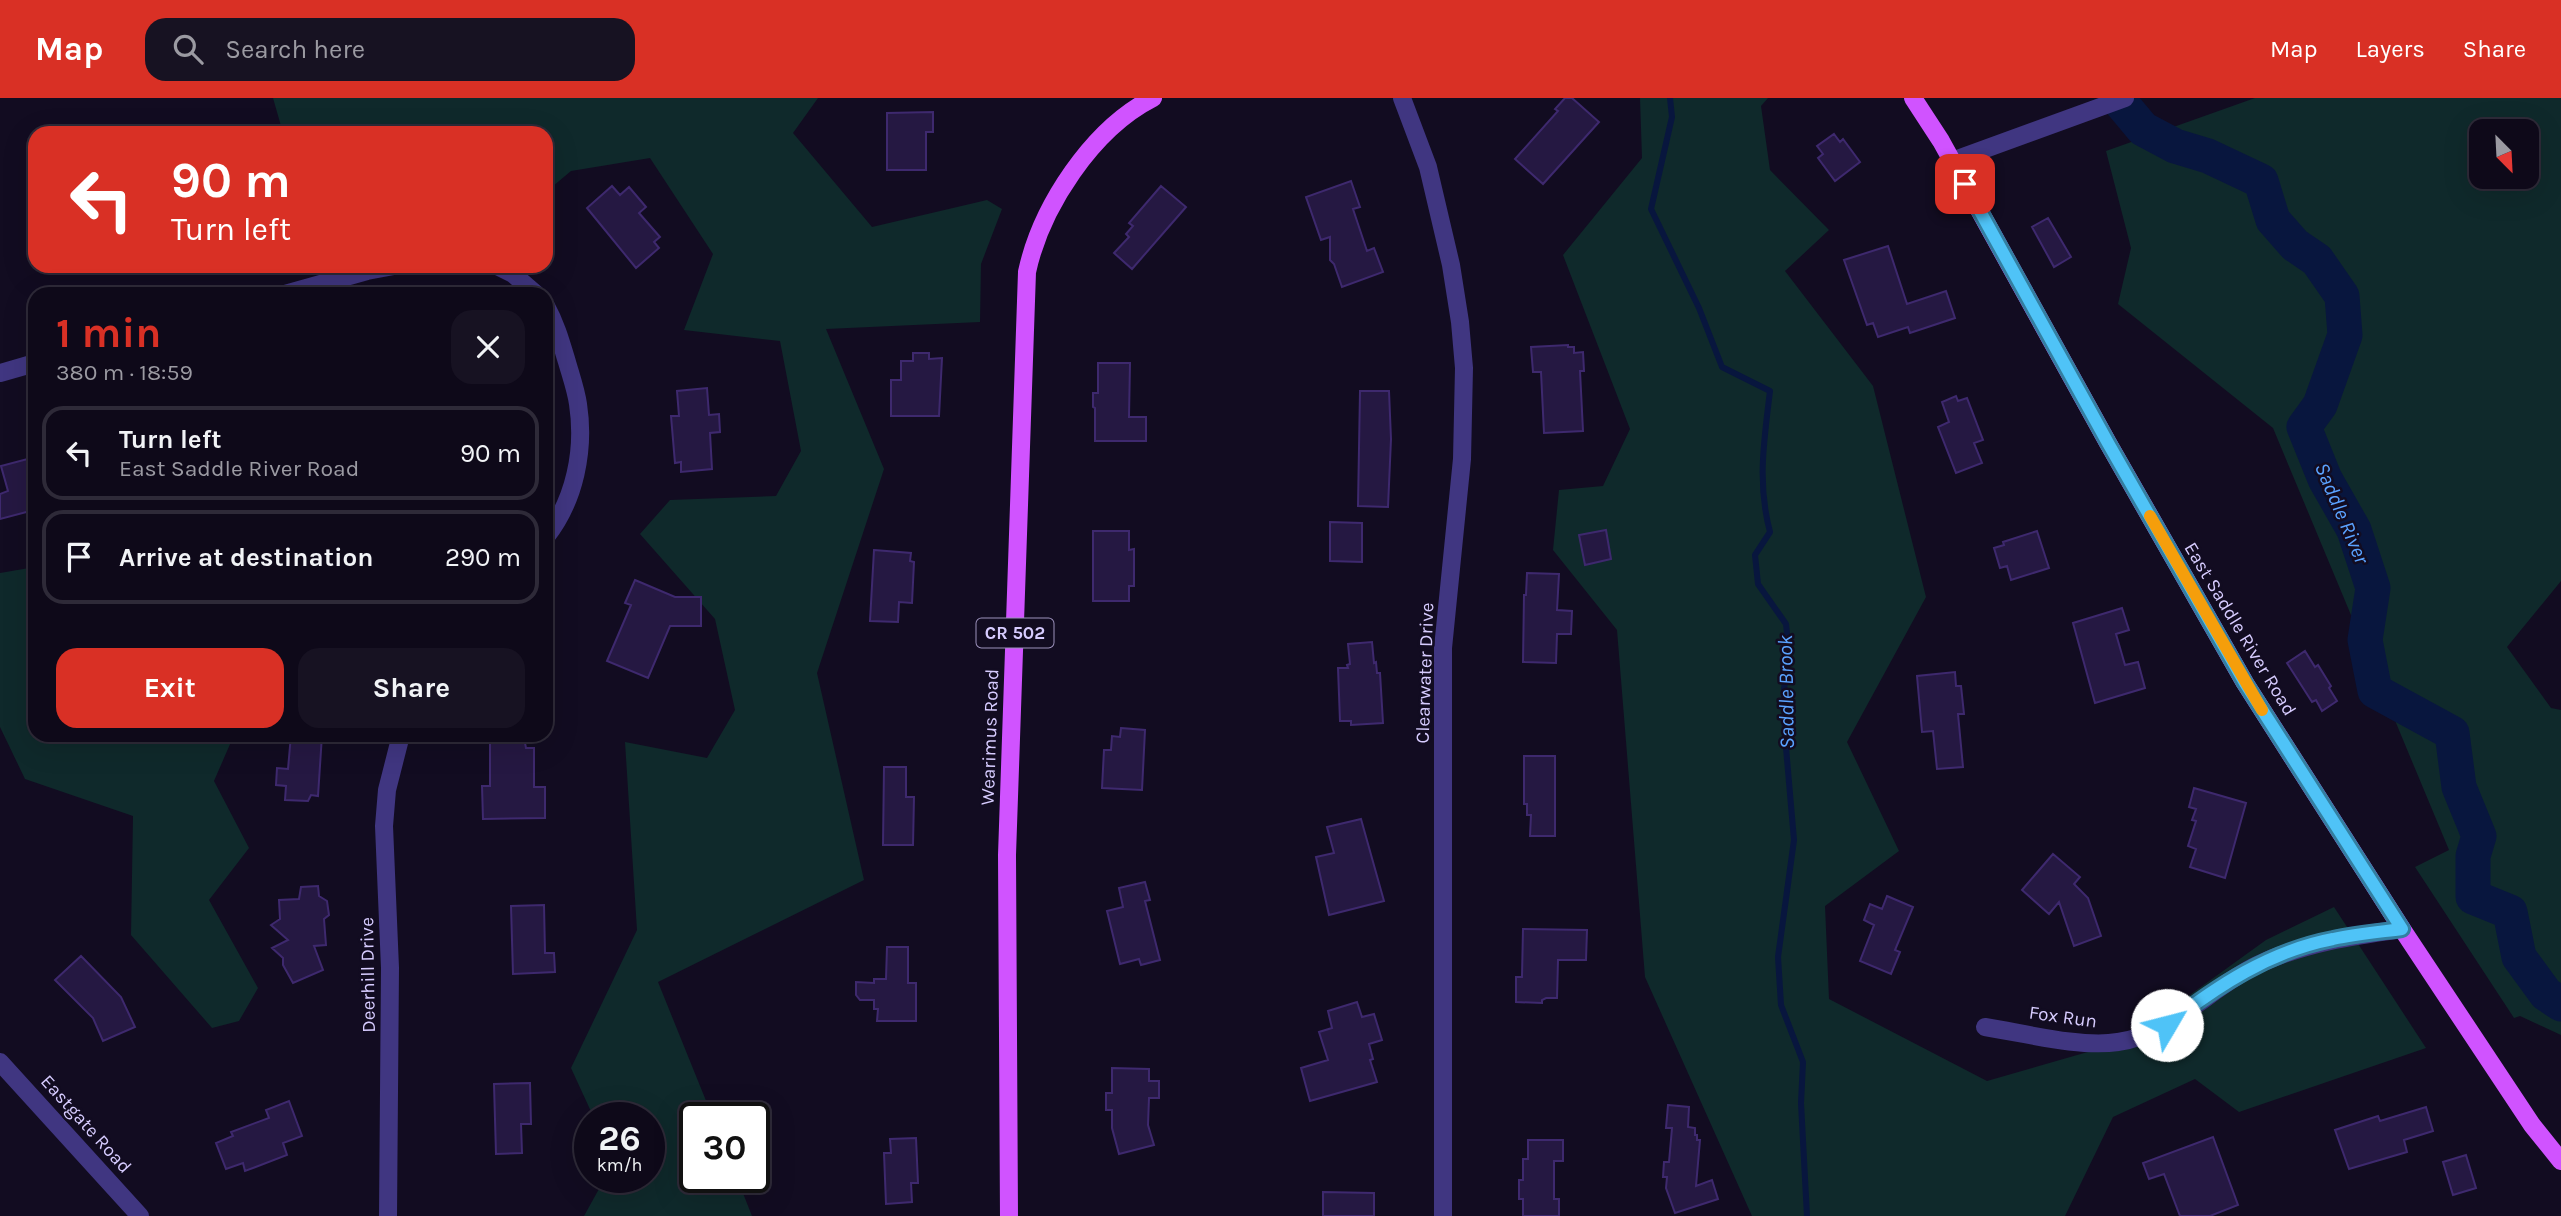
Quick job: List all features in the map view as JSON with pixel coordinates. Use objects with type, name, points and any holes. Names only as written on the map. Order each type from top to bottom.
[{"type":"main road","name":"Wearimus Road","points":[[1009,1216],[1007,855],[1027,272],[1039,229],[1062,187],[1114,126],[1132,110],[1153,98]]},
{"type":"main road","name":"East Saddle River Road","points":[[1913,98],[1952,161],[2245,683],[2402,929],[2532,1125],[2561,1161]]},
{"type":"street","name":"Clearwater Drive","points":[[1402,98],[1431,179],[1451,265],[1464,368],[1462,459],[1443,648],[1443,1216]]},
{"type":"street","points":[[1952,161],[2125,98]]},
{"type":"street","points":[[310,287],[360,273]]},
{"type":"street","points":[[511,273],[528,287]]},
{"type":"street","points":[[553,319],[578,401],[581,428],[573,484],[553,525]]},
{"type":"street","points":[[0,373],[28,365]]},
{"type":"street","name":"Deerhill Drive","points":[[388,1216],[390,968],[384,826],[387,790],[399,742]]},
{"type":"street","name":"Fox Run","points":[[1985,1027],[2095,1044],[2120,1042],[2147,1035],[2167,1025],[2225,983],[2257,965],[2291,951],[2331,939],[2402,929]]},
{"type":"street","name":"Eastgate Road","points":[[0,1062],[140,1216]]},
{"type":"green space","points":[[273,98],[818,98],[793,133],[872,227],[987,200],[1002,209],[981,264],[980,322],[826,329],[884,469],[817,673],[864,880],[658,982],[707,1102],[679,1102],[679,1193],[743,1193],[752,1216],[584,1216],[597,1193],[665,1193],[665,1102],[587,1102],[571,1068],[637,930],[625,742],[707,758],[735,710],[715,619],[640,534],[670,500],[776,496],[801,451],[780,341],[684,330],[713,254],[650,158],[571,171],[553,186],[553,126],[281,126]]},
{"type":"green space","points":[[1640,98],[1768,98],[1761,106],[1770,170],[1829,230],[1785,271],[1873,386],[1926,597],[1847,742],[1899,851],[1825,906],[1829,999],[1987,1081],[2126,1041],[2266,940],[2334,907],[2426,1048],[2239,1112],[2195,1079],[2113,1117],[2065,1216],[1752,1216],[1645,977],[1617,630],[1553,550],[1559,490],[1603,486],[1630,429],[1563,255],[1642,158]]},
{"type":"green space","points":[[2255,98],[2561,98],[2561,581],[2507,647],[2551,708],[2561,710],[2561,1035],[2520,1016],[2514,1018],[2415,867],[2449,850],[2273,428],[2118,304],[2131,248],[2106,151]]},
{"type":"green space","points":[[28,568],[28,742],[231,742],[214,781],[249,848],[209,900],[258,988],[239,1021],[212,1028],[131,935],[133,816],[25,779],[0,727],[0,573]]},
{"type":"building","points":[[1565,98],[1572,98],[1599,122],[1543,184],[1515,159],[1558,111],[1555,109]]},
{"type":"building","points":[[933,112],[933,132],[926,132],[926,170],[887,170],[887,113]]},
{"type":"building","points":[[1834,134],[1840,142],[1843,139],[1860,162],[1835,181],[1818,158],[1823,154],[1817,146]]},
{"type":"building","points":[[1351,181],[1360,207],[1353,209],[1367,251],[1374,248],[1383,272],[1342,287],[1330,260],[1330,237],[1321,240],[1306,197]]},
{"type":"building","points":[[612,186],[620,195],[629,187],[646,207],[639,213],[660,237],[654,242],[659,248],[636,268],[587,208]]},
{"type":"building","points":[[1161,186],[1186,207],[1132,269],[1114,253],[1129,237],[1126,234],[1133,226],[1129,223]]},
{"type":"building","points":[[2048,218],[2071,257],[2054,267],[2032,227]]},
{"type":"building","points":[[1888,246],[1907,304],[1946,291],[1955,318],[1910,333],[1908,327],[1878,337],[1873,323],[1867,325],[1844,260]]},
{"type":"building","points":[[1531,347],[1574,347],[1574,353],[1583,352],[1584,371],[1580,371],[1583,431],[1544,433],[1541,372],[1533,372]]},
{"type":"building","points":[[913,353],[929,353],[929,359],[942,358],[939,416],[891,416],[891,380],[901,380],[901,361],[913,361]]},
{"type":"building","points":[[1098,363],[1130,363],[1129,417],[1146,417],[1146,441],[1095,441],[1093,393],[1098,393]]},
{"type":"building","points":[[707,388],[709,415],[719,414],[720,432],[710,433],[712,469],[681,472],[681,462],[675,463],[671,416],[679,416],[677,391]]},
{"type":"building","points":[[1360,391],[1389,391],[1391,439],[1388,507],[1358,506]]},
{"type":"building","points":[[1956,396],[1958,401],[1967,398],[1983,440],[1974,443],[1982,463],[1956,473],[1938,427],[1949,422],[1942,402]]},
{"type":"building","points":[[28,459],[28,512],[0,519],[0,494],[8,491],[1,466]]},
{"type":"building","points":[[1330,522],[1362,523],[1362,562],[1330,561]]},
{"type":"building","points":[[1606,530],[1611,559],[1585,565],[1579,535]]},
{"type":"building","points":[[1093,531],[1129,531],[1129,550],[1134,549],[1134,586],[1129,586],[1129,601],[1093,601]]},
{"type":"building","points":[[2037,531],[2049,568],[2011,580],[2007,566],[2000,568],[1994,548],[2004,545],[2003,542]]},
{"type":"building","points":[[874,550],[911,553],[910,561],[914,562],[912,603],[899,602],[898,622],[870,621]]},
{"type":"building","points":[[1527,573],[1559,574],[1557,610],[1572,611],[1571,634],[1557,634],[1556,663],[1523,662]]},
{"type":"building","points":[[635,580],[675,597],[701,597],[701,626],[670,626],[648,678],[607,661],[631,605],[625,603]]},
{"type":"building","points":[[2122,608],[2129,630],[2116,634],[2125,665],[2138,662],[2145,688],[2095,703],[2073,623]]},
{"type":"building","points":[[1372,642],[1374,663],[1376,662],[1377,673],[1380,673],[1383,723],[1351,725],[1351,721],[1340,721],[1338,668],[1348,668],[1347,665],[1350,664],[1348,644]]},
{"type":"building","points":[[2305,651],[2315,667],[2318,665],[2337,701],[2322,711],[2316,700],[2312,702],[2287,663]]},
{"type":"building","points":[[1955,672],[1956,686],[1961,686],[1964,714],[1958,714],[1963,767],[1937,769],[1933,731],[1922,732],[1917,676]]},
{"type":"building","points":[[1121,728],[1145,730],[1142,790],[1102,788],[1104,750],[1111,750],[1112,736],[1120,737]]},
{"type":"building","points":[[290,742],[322,742],[318,796],[311,795],[308,801],[285,800],[286,786],[276,785],[277,768],[288,769]]},
{"type":"building","points":[[490,743],[525,743],[526,748],[534,748],[534,787],[545,787],[545,818],[483,819],[482,786],[490,786]]},
{"type":"building","points":[[1524,756],[1555,756],[1555,836],[1530,836],[1531,815],[1527,815],[1527,804],[1524,804]]},
{"type":"building","points":[[884,767],[906,767],[906,797],[914,797],[913,845],[883,845]]},
{"type":"building","points":[[2194,788],[2246,803],[2225,878],[2190,867],[2196,849],[2188,846],[2196,821],[2192,820],[2196,809],[2189,807]]},
{"type":"building","points":[[1361,819],[1384,901],[1329,915],[1316,857],[1334,853],[1327,827]]},
{"type":"building","points":[[2053,854],[2080,877],[2074,884],[2088,898],[2101,936],[2074,946],[2059,902],[2049,914],[2022,890]]},
{"type":"building","points":[[1145,882],[1150,900],[1145,901],[1160,960],[1141,965],[1139,959],[1120,964],[1107,911],[1123,907],[1119,888]]},
{"type":"building","points":[[318,886],[319,896],[327,901],[329,915],[324,919],[326,945],[314,946],[323,970],[293,983],[283,965],[283,958],[272,948],[288,940],[271,925],[280,919],[279,900],[299,899],[301,887]]},
{"type":"building","points":[[1887,896],[1913,907],[1895,950],[1900,952],[1891,974],[1860,961],[1874,925],[1864,920],[1870,904],[1882,909]]},
{"type":"building","points":[[544,905],[545,953],[554,953],[555,972],[513,974],[511,906]]},
{"type":"building","points":[[1523,929],[1587,930],[1586,960],[1558,960],[1557,998],[1546,998],[1542,1003],[1516,1002],[1516,977],[1522,977]]},
{"type":"building","points":[[887,947],[908,947],[908,983],[916,983],[916,1021],[877,1021],[878,1009],[874,1009],[874,1000],[860,1000],[856,995],[856,982],[874,983],[874,979],[886,979]]},
{"type":"building","points":[[81,956],[121,997],[135,1027],[103,1041],[93,1018],[55,980]]},
{"type":"building","points":[[1357,1002],[1362,1017],[1374,1014],[1382,1040],[1369,1044],[1373,1059],[1370,1060],[1377,1082],[1310,1101],[1301,1068],[1328,1060],[1319,1032],[1332,1028],[1328,1011]]},
{"type":"building","points":[[1112,1068],[1149,1069],[1149,1081],[1159,1081],[1159,1098],[1149,1098],[1148,1125],[1154,1145],[1119,1154],[1112,1128],[1112,1110],[1106,1110],[1106,1093],[1112,1093]]},
{"type":"building","points":[[530,1083],[531,1124],[521,1124],[522,1153],[496,1154],[494,1084]]},
{"type":"building","points":[[289,1101],[302,1136],[283,1143],[287,1155],[245,1171],[243,1163],[226,1169],[216,1143],[233,1136],[231,1132],[269,1118],[266,1110]]},
{"type":"building","points":[[1668,1105],[1689,1107],[1688,1127],[1695,1128],[1697,1140],[1700,1140],[1696,1186],[1712,1180],[1718,1199],[1675,1213],[1666,1188],[1667,1177],[1663,1177],[1664,1162],[1669,1162],[1672,1128],[1666,1128]]},
{"type":"building","points":[[2426,1107],[2433,1131],[2404,1140],[2407,1152],[2349,1169],[2335,1130],[2378,1116],[2380,1121]]},
{"type":"building","points":[[2213,1137],[2238,1205],[2210,1216],[2180,1216],[2164,1174],[2149,1179],[2143,1163]]},
{"type":"building","points":[[916,1138],[918,1183],[911,1183],[912,1202],[886,1204],[884,1153],[891,1153],[890,1139]]},
{"type":"building","points":[[1528,1140],[1563,1140],[1563,1161],[1554,1161],[1554,1199],[1559,1199],[1559,1216],[1523,1216],[1519,1180],[1523,1180],[1523,1159],[1528,1159]]},
{"type":"building","points":[[2466,1155],[2476,1188],[2453,1195],[2443,1162]]},
{"type":"building","points":[[1323,1192],[1374,1193],[1374,1216],[1323,1216]]},
{"type":"waterway","name":"Saddle Brook","points":[[1670,98],[1672,117],[1651,209],[1699,308],[1722,367],[1770,391],[1763,479],[1770,532],[1755,555],[1758,584],[1786,624],[1789,652],[1784,689],[1785,736],[1794,840],[1778,957],[1781,1005],[1803,1062],[1801,1103],[1807,1216]]},
{"type":"waterway","name":"Saddle River","points":[[2117,98],[2143,129],[2175,146],[2208,156],[2261,181],[2273,220],[2295,245],[2317,260],[2342,296],[2345,335],[2320,405],[2304,427],[2325,479],[2354,530],[2373,588],[2365,640],[2375,691],[2452,733],[2459,787],[2479,836],[2473,856],[2473,897],[2510,912],[2519,957],[2546,994],[2561,1004]]},
{"type":"slow traffic","points":[[2150,516],[2262,710]]},
{"type":"route","points":[[1965,184],[2245,683],[2402,929],[2331,939],[2291,951],[2257,965],[2225,983],[2167,1025]]}]
